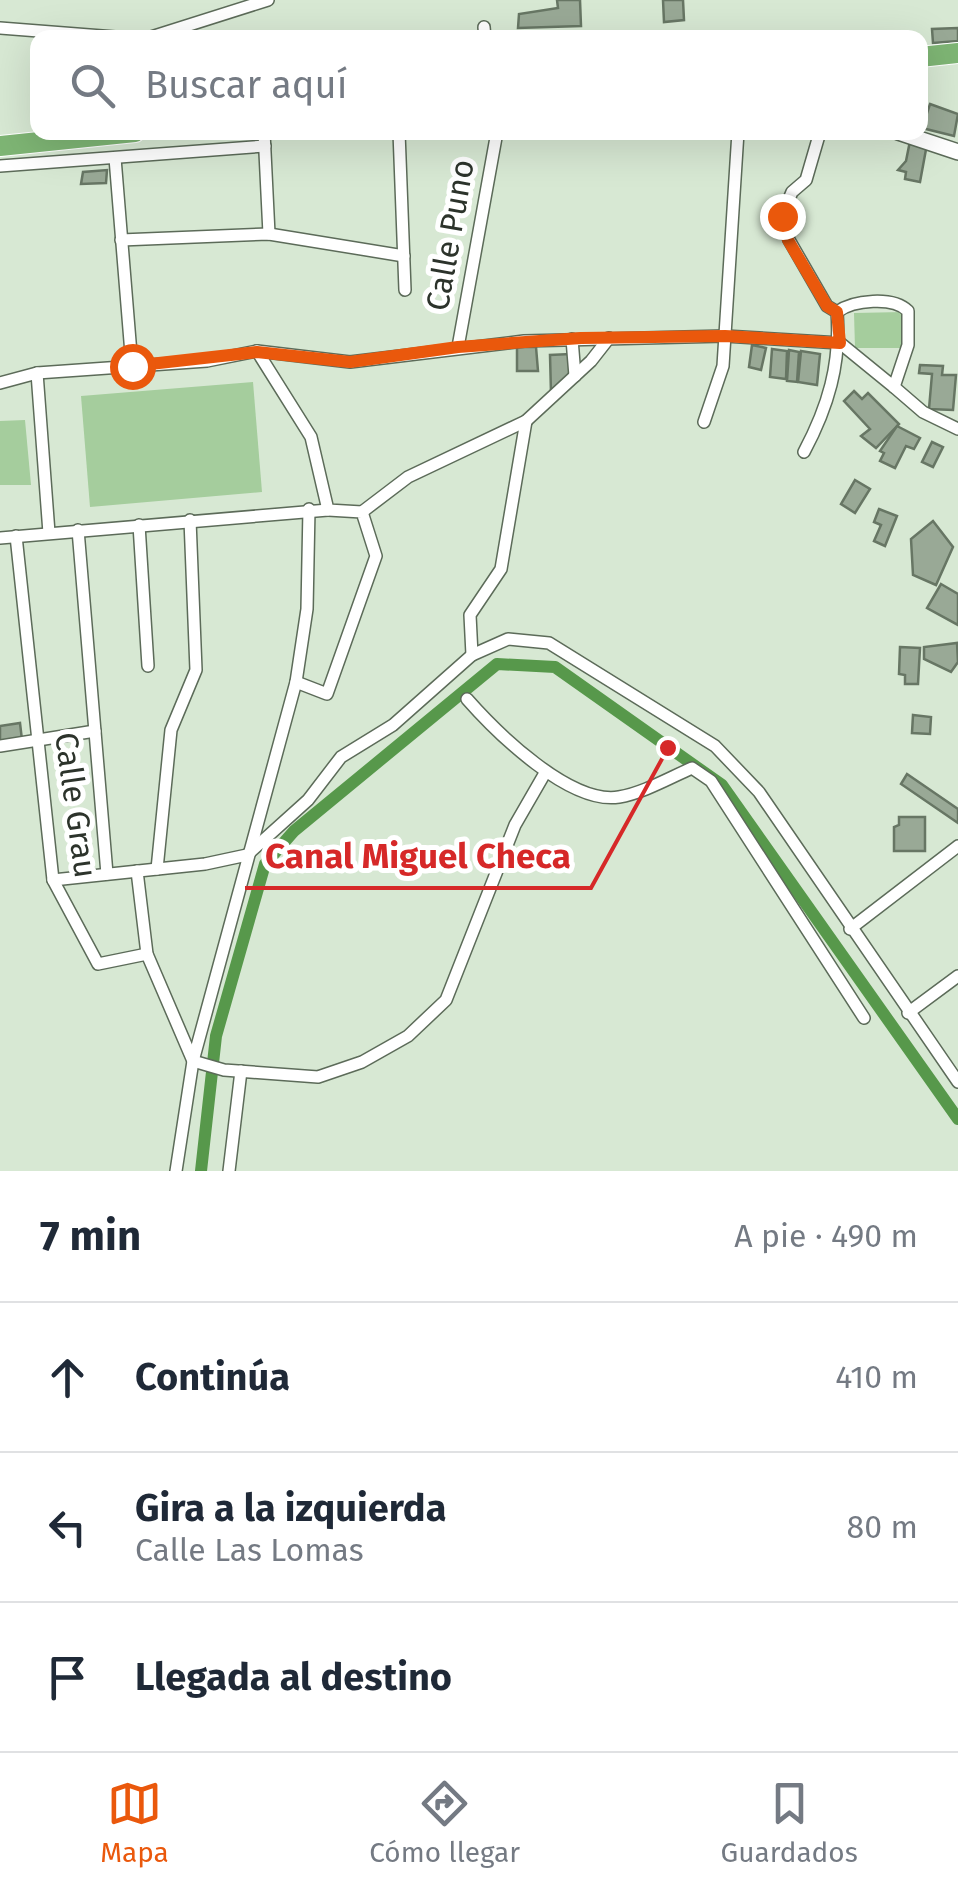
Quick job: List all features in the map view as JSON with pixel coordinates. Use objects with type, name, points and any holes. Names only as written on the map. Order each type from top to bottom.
[{"type":"highway","points":[[928,56],[958,54]]},
{"type":"highway","points":[[0,146],[58,140]]},
{"type":"street","points":[[173,30],[268,0]]},
{"type":"street","points":[[0,28],[30,30]]},
{"type":"street","points":[[0,166],[115,158],[256,140]]},
{"type":"street","points":[[264,140],[268,234]]},
{"type":"street","points":[[399,140],[405,290]]},
{"type":"street","name":"Calle Puno","points":[[458,347],[496,140]]},
{"type":"street","points":[[704,422],[723,366],[737,140]]},
{"type":"street","points":[[818,140],[806,180],[785,204],[783,230],[827,306],[837,312]]},
{"type":"street","points":[[922,140],[958,152]]},
{"type":"street","points":[[115,158],[132,366]]},
{"type":"street","points":[[121,240],[268,234],[404,256]]},
{"type":"street","points":[[837,312],[859,303],[892,303],[908,311],[908,345],[894,387]]},
{"type":"street","points":[[804,452],[826,411],[840,343],[837,312]]},
{"type":"street","points":[[0,383],[38,374],[257,352],[350,362],[458,347],[576,338],[725,336],[840,343],[923,412],[958,429]]},
{"type":"street","points":[[576,338],[591,346],[591,361]]},
{"type":"street","points":[[574,376],[576,338]]},
{"type":"street","points":[[0,538],[309,509],[362,512],[408,477],[526,421],[591,361],[609,338]]},
{"type":"street","points":[[257,352],[310,437],[328,510]]},
{"type":"street","points":[[38,374],[49,533]]},
{"type":"street","points":[[472,655],[470,615],[501,569],[526,421]]},
{"type":"street","points":[[176,1171],[193,1062],[296,682],[306,609],[309,509]]},
{"type":"street","points":[[296,682],[327,694],[376,556],[362,512]]},
{"type":"street","points":[[157,869],[171,730],[196,670],[190,520]]},
{"type":"street","points":[[139,525],[148,666]]},
{"type":"street","points":[[78,530],[107,874]]},
{"type":"street","name":"Calle Grau","points":[[16,536],[53,880],[98,964],[147,954]]},
{"type":"street","points":[[53,880],[247,855],[308,800],[341,757],[393,726],[472,655],[508,639],[549,643],[715,746],[759,792],[958,1082]]},
{"type":"street","points":[[467,699],[545,773],[604,797],[621,797],[692,768],[711,781],[864,1018]]},
{"type":"street","points":[[0,746],[95,732]]},
{"type":"street","points":[[193,1062],[224,1070],[318,1077],[362,1062],[408,1036],[446,1000],[515,825],[545,773]]},
{"type":"street","points":[[850,929],[958,846]]},
{"type":"street","points":[[138,871],[147,954],[193,1062]]},
{"type":"street","points":[[908,1013],[958,976]]},
{"type":"street","points":[[229,1171],[241,1071]]},
{"type":"green space","points":[[903,312],[902,348],[855,348],[854,313]]},
{"type":"green space","points":[[253,382],[262,492],[90,507],[81,396]]},
{"type":"green space","points":[[25,420],[31,485],[0,485],[0,421]]},
{"type":"building","points":[[557,0],[580,0],[581,26],[518,28],[519,14],[558,8]]},
{"type":"building","points":[[663,0],[683,0],[684,20],[664,22]]},
{"type":"building","points":[[958,28],[958,41],[933,43],[932,29]]},
{"type":"building","points":[[930,104],[958,114],[954,136],[928,130]]},
{"type":"building","points":[[910,141],[927,144],[920,182],[905,179],[906,172],[898,170],[906,161]]},
{"type":"building","points":[[107,170],[106,183],[81,184],[83,172]]},
{"type":"building","points":[[752,345],[766,348],[761,370],[749,367]]},
{"type":"building","points":[[517,347],[536,347],[538,371],[517,371]]},
{"type":"building","points":[[772,349],[787,351],[786,379],[770,377]]},
{"type":"building","points":[[789,350],[799,352],[797,382],[787,381]]},
{"type":"building","points":[[801,351],[820,354],[817,385],[798,382]]},
{"type":"building","points":[[570,354],[569,377],[551,393],[550,355]]},
{"type":"building","points":[[920,365],[943,366],[942,375],[956,375],[953,410],[929,409],[932,374],[919,373]]},
{"type":"building","points":[[854,391],[862,399],[868,393],[899,424],[876,448],[861,436],[870,429],[844,401]]},
{"type":"building","points":[[897,426],[920,438],[914,449],[906,446],[895,468],[880,461],[884,453],[880,451]]},
{"type":"building","points":[[932,442],[943,447],[933,467],[922,462]]},
{"type":"building","points":[[855,480],[870,489],[855,513],[841,504]]},
{"type":"building","points":[[879,509],[897,516],[885,546],[874,541],[881,525],[874,522]]},
{"type":"building","points":[[933,521],[953,547],[936,585],[913,575],[911,539]]},
{"type":"building","points":[[941,584],[958,594],[958,625],[927,608]]},
{"type":"building","points":[[957,643],[958,662],[951,672],[924,659],[924,647]]},
{"type":"building","points":[[900,647],[920,648],[918,684],[905,684],[905,675],[899,674]]},
{"type":"building","points":[[913,715],[931,717],[930,734],[912,733]]},
{"type":"building","points":[[20,723],[22,740],[0,743],[0,726]]},
{"type":"building","points":[[907,774],[958,809],[958,823],[901,784]]},
{"type":"building","points":[[899,817],[925,817],[925,851],[894,851],[894,827],[899,825]]},
{"type":"waterway","points":[[201,1171],[216,1036],[265,864],[294,831],[497,664],[555,667],[722,785],[958,1119]]},
{"type":"place","name":"Canal Miguel Checa","points":[[668,748]]},
{"type":"route","points":[[132,366],[207,361],[257,352],[350,362],[458,347],[581,338],[725,336],[840,343],[837,312],[827,306],[788,240],[782,216]]}]
